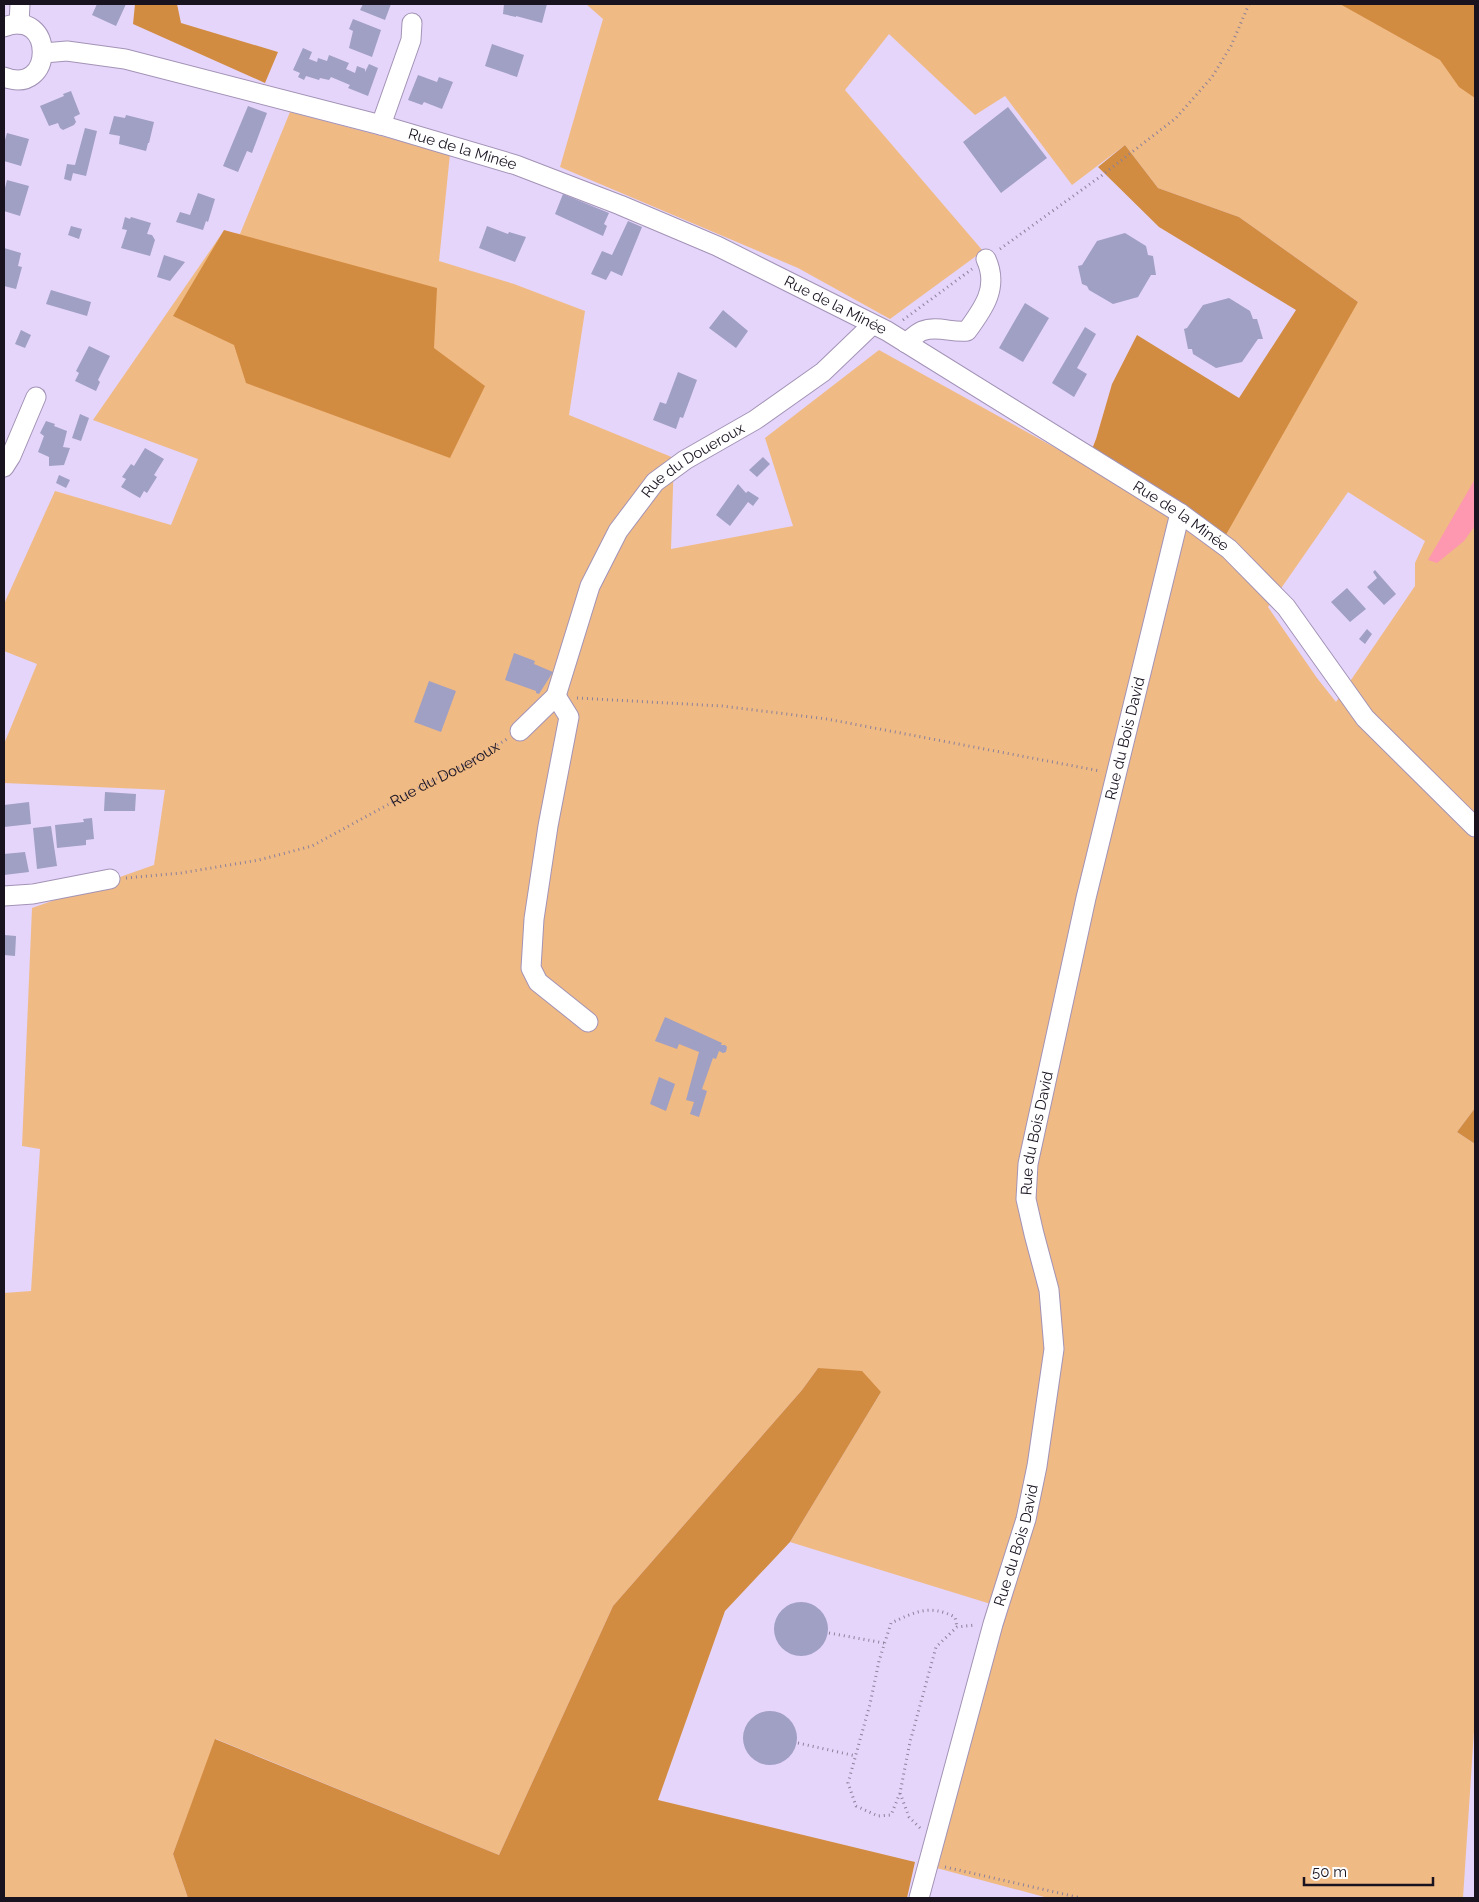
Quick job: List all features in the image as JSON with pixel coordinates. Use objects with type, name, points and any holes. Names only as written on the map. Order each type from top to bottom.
[{"type":"street","points":[[4,77],[19,80],[28,77],[36,71],[44,54],[40,37],[27,26],[11,25],[20,4]]},
{"type":"street","points":[[381,126],[411,40],[412,23]]},
{"type":"street","name":"Rue de la Minée","points":[[44,54],[67,51],[125,60],[381,126],[516,165],[620,205],[717,246],[879,328],[1180,513],[1229,549],[1286,607],[1365,718],[1475,827]]},
{"type":"street","points":[[906,343],[921,331],[932,328],[957,332],[967,331],[986,302],[991,287],[992,271],[986,259]]},
{"type":"street","name":"Rue du Doueroux","points":[[520,731],[558,693],[590,586],[618,531],[655,482],[685,460],[755,420],[823,372],[879,328]]},
{"type":"street","points":[[4,467],[11,456],[36,397]]},
{"type":"street","name":"Rue du Bois David","points":[[919,1898],[993,1624],[1026,1519],[1037,1466],[1054,1350],[1049,1290],[1026,1199],[1028,1164],[1086,898],[1180,513]]},
{"type":"street","points":[[558,693],[569,717],[548,826],[534,919],[531,968],[538,982],[588,1022]]},
{"type":"street","points":[[4,896],[33,894],[110,879]]},
{"type":"path","points":[[879,328],[986,259],[1101,176],[1176,118],[1212,77],[1231,46],[1249,4]]},
{"type":"path","points":[[558,693],[577,698],[722,706],[827,719],[1116,774]]},
{"type":"path","name":"Rue du Doueroux","points":[[110,879],[181,873],[259,860],[312,846],[424,785],[471,762],[520,731]]},
{"type":"path","points":[[957,1627],[955,1617],[946,1613],[918,1610],[891,1623],[878,1661],[870,1704],[848,1783],[856,1806],[878,1816],[891,1816],[900,1794],[910,1742],[936,1647],[957,1627],[993,1624]]},
{"type":"path","points":[[829,1633],[884,1643]]},
{"type":"path","points":[[798,1743],[856,1756]]},
{"type":"path","points":[[900,1794],[909,1817],[934,1840]]},
{"type":"path","points":[[928,1863],[1081,1898]]},
{"type":"shaded area","points":[[135,4],[177,4],[181,23],[278,52],[265,83],[133,24]]},
{"type":"shaded area","points":[[586,4],[1475,4],[1475,1108],[1457,1132],[1475,1144],[1475,1716],[1463,1898],[1048,1898],[933,1867],[1007,1609],[790,1542],[881,1392],[818,1368],[802,1390],[613,1606],[499,1855],[216,1739],[173,1854],[188,1898],[4,1898],[4,1293],[31,1291],[40,1149],[22,1146],[32,908],[154,865],[165,790],[4,783],[4,744],[37,664],[4,651],[4,604],[55,491],[171,525],[198,459],[93,420],[223,232],[240,234],[290,112],[450,154],[439,261],[514,284],[585,311],[569,415],[674,458],[671,549],[793,526],[765,438],[879,350],[1180,517],[1358,302],[1239,217],[1158,188],[1125,145],[1072,185],[1005,96],[975,115],[889,34],[845,90],[983,251],[890,319],[798,268],[560,167],[603,19]],"holes":[[[1348,492],[1425,541],[1415,563],[1415,586],[1336,702],[1268,607]]]},
{"type":"shaded area","points":[[1340,4],[1475,4],[1475,98],[1459,87],[1440,60]]},
{"type":"shaded area","points":[[1125,145],[1158,188],[1239,217],[1358,302],[1219,547],[1086,464],[1096,439],[1112,384],[1137,335],[1239,398],[1296,310],[1159,227],[1098,167]]},
{"type":"shaded area","points":[[224,230],[437,288],[434,348],[485,386],[450,458],[246,383],[234,345],[173,316]]},
{"type":"shaded area","points":[[1475,479],[1474,527],[1464,541],[1437,563],[1428,560]]},
{"type":"shaded area","points":[[1475,1108],[1475,1144],[1457,1132]]},
{"type":"shaded area","points":[[818,1368],[862,1371],[881,1392],[790,1542],[725,1611],[658,1800],[915,1862],[907,1898],[188,1898],[173,1854],[215,1739],[499,1855],[613,1606],[802,1390]]},
{"type":"building","points":[[97,4],[126,4],[116,26],[92,15]]},
{"type":"building","points":[[363,4],[391,4],[385,20],[360,10]]},
{"type":"building","points":[[504,4],[547,4],[542,23],[503,14]]},
{"type":"building","points":[[353,19],[381,30],[372,57],[349,48],[353,31],[349,29]]},
{"type":"building","points":[[492,44],[524,55],[517,77],[485,66]]},
{"type":"building","points":[[303,48],[312,52],[309,59],[317,62],[318,58],[327,61],[329,55],[349,63],[346,69],[355,73],[357,66],[365,69],[365,72],[369,64],[378,68],[368,96],[348,88],[350,85],[331,77],[329,80],[320,78],[319,80],[306,76],[304,80],[298,77],[300,73],[293,70]]},
{"type":"building","points":[[418,75],[437,82],[439,77],[453,82],[442,109],[424,102],[422,105],[408,100]]},
{"type":"building","points":[[71,91],[80,114],[74,117],[76,122],[74,125],[63,130],[58,123],[49,126],[40,106]]},
{"type":"building","points":[[248,106],[267,113],[252,153],[247,151],[238,172],[223,166]]},
{"type":"building","points":[[1008,107],[1047,158],[1001,193],[963,142]]},
{"type":"building","points":[[126,115],[154,122],[146,151],[119,144],[120,136],[109,134],[114,116],[125,118]]},
{"type":"building","points":[[85,128],[97,131],[86,176],[73,173],[71,181],[64,179],[67,164],[75,165]]},
{"type":"building","points":[[7,133],[29,139],[21,166],[4,161],[4,140]]},
{"type":"building","points":[[7,180],[29,186],[20,216],[4,211],[4,192]]},
{"type":"building","points":[[198,193],[215,199],[208,222],[206,221],[203,230],[176,222],[180,212],[190,215]]},
{"type":"building","points":[[563,194],[609,213],[604,224],[607,226],[603,236],[555,214]]},
{"type":"building","points":[[125,217],[151,223],[147,234],[152,235],[155,240],[150,256],[121,248],[127,230],[122,229]]},
{"type":"building","points":[[628,221],[642,227],[622,276],[611,271],[606,280],[591,274],[602,251],[612,255]]},
{"type":"building","points":[[71,226],[82,229],[79,239],[68,235]]},
{"type":"building","points":[[487,226],[508,234],[509,232],[526,237],[515,262],[479,248]]},
{"type":"building","points":[[1125,233],[1146,246],[1148,255],[1153,256],[1156,275],[1151,275],[1138,297],[1113,304],[1082,284],[1078,266],[1082,265],[1097,241]]},
{"type":"building","points":[[4,248],[21,253],[18,266],[22,267],[16,289],[4,286]]},
{"type":"building","points":[[164,255],[185,262],[170,281],[157,277]]},
{"type":"building","points":[[51,290],[91,302],[87,316],[46,304]]},
{"type":"building","points":[[1229,298],[1250,311],[1253,319],[1257,319],[1263,339],[1258,339],[1242,362],[1216,368],[1193,354],[1192,349],[1188,349],[1184,329],[1187,328],[1203,305]]},
{"type":"building","points":[[1025,303],[1049,318],[1023,362],[999,348]]},
{"type":"building","points":[[723,310],[748,331],[736,348],[709,328]]},
{"type":"building","points":[[1085,327],[1096,334],[1077,368],[1087,374],[1074,397],[1052,383]]},
{"type":"building","points":[[21,330],[31,335],[25,348],[15,344]]},
{"type":"building","points":[[89,346],[110,356],[98,380],[100,382],[96,391],[75,381],[79,373],[76,371]]},
{"type":"building","points":[[678,372],[697,380],[683,418],[680,417],[676,429],[653,420],[660,402],[666,404]]},
{"type":"building","points":[[80,414],[89,418],[81,441],[72,438]]},
{"type":"building","points":[[46,421],[67,431],[63,447],[70,448],[64,465],[49,466],[49,457],[38,452],[44,436],[40,433]]},
{"type":"building","points":[[145,448],[164,459],[154,475],[157,477],[147,493],[144,491],[140,498],[121,487],[126,479],[122,477],[131,464],[134,466]]},
{"type":"building","points":[[763,457],[770,464],[757,477],[749,470]]},
{"type":"building","points":[[59,475],[70,480],[66,488],[56,483]]},
{"type":"building","points":[[738,484],[746,493],[748,491],[759,498],[753,506],[748,502],[730,526],[716,515]]},
{"type":"building","points":[[1375,570],[1396,594],[1384,605],[1367,587],[1377,578],[1373,572]]},
{"type":"building","points":[[1347,588],[1366,609],[1350,622],[1331,602]]},
{"type":"building","points":[[1367,629],[1372,634],[1365,644],[1359,639]]},
{"type":"building","points":[[514,653],[535,661],[534,664],[553,672],[539,694],[536,691],[505,680]]},
{"type":"building","points":[[429,681],[456,691],[441,732],[414,722]]},
{"type":"building","points":[[105,792],[136,794],[135,811],[104,811]]},
{"type":"building","points":[[29,802],[31,824],[4,827],[4,805]]},
{"type":"building","points":[[92,818],[94,839],[86,840],[86,845],[57,848],[55,825],[84,822],[83,819]]},
{"type":"building","points":[[51,826],[57,866],[37,869],[33,828]]},
{"type":"building","points":[[25,852],[29,872],[4,875],[4,854]]},
{"type":"building","points":[[4,935],[16,936],[15,956],[4,955]]},
{"type":"building","points":[[665,1017],[727,1047],[726,1052],[719,1051],[716,1059],[713,1058],[702,1089],[707,1091],[699,1117],[690,1114],[694,1102],[686,1100],[699,1052],[679,1044],[677,1049],[655,1041]]},
{"type":"building","points":[[659,1077],[675,1084],[666,1111],[650,1104]]},
{"type":"building","points":[[796,1602],[806,1602],[816,1606],[824,1614],[828,1629],[824,1644],[816,1652],[806,1656],[796,1656],[786,1652],[778,1644],[774,1634],[774,1624],[778,1614],[786,1606]]},
{"type":"building","points":[[765,1711],[775,1711],[785,1715],[793,1723],[797,1738],[793,1753],[785,1761],[775,1765],[765,1765],[755,1761],[747,1753],[743,1743],[743,1733],[747,1723],[755,1715]]}]
